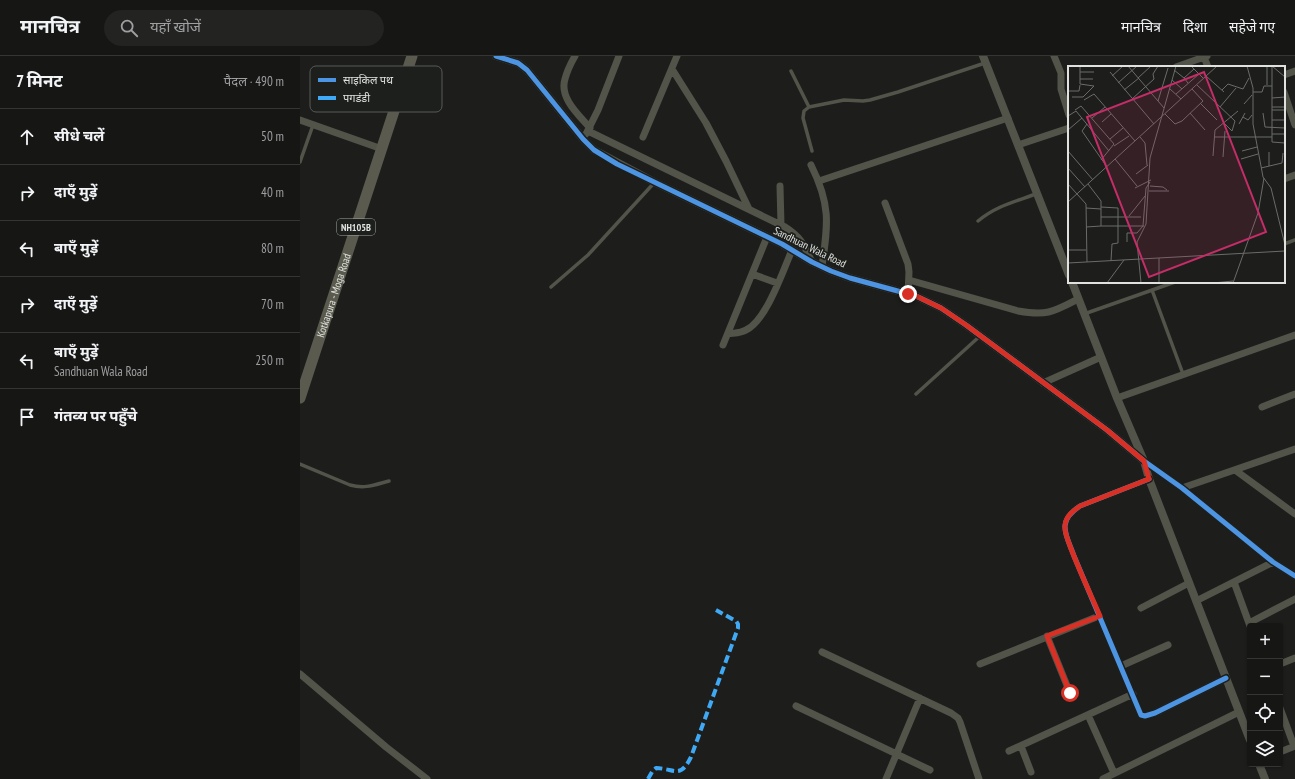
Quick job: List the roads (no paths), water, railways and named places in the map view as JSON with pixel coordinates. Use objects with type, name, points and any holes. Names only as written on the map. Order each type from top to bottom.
[{"type":"highway","name":"Kotkapura - Moga Road","points":[[409,66],[412,56]]},
{"type":"highway","name":"Kotkapura - Moga Road","points":[[300,398],[394,112]]},
{"type":"street","name":"Sandhuan Wala Road","points":[[496,56],[518,63],[527,70],[583,139],[594,150],[654,182],[768,237],[812,262],[850,278],[916,296],[941,308],[1107,430],[1144,461]]},
{"type":"street","points":[[575,56],[564,79],[564,86],[569,102],[589,129],[792,231],[803,242],[812,262]]},
{"type":"street","points":[[583,139],[589,129],[619,56]]},
{"type":"street","points":[[643,137],[672,69],[676,56]]},
{"type":"street","points":[[1054,56],[1061,73],[1061,89],[1067,104]]},
{"type":"street","points":[[1179,66],[1206,57]]},
{"type":"street","points":[[985,58],[1037,194],[1066,258],[1068,269]]},
{"type":"street","points":[[672,69],[706,123],[749,209]]},
{"type":"street","points":[[1285,75],[1295,71]]},
{"type":"street","points":[[1285,95],[1295,125]]},
{"type":"street","points":[[819,180],[1008,118]]},
{"type":"street","points":[[300,120],[382,149]]},
{"type":"street","points":[[1018,145],[1068,128]]},
{"type":"street","points":[[811,165],[819,180],[826,203],[827,235],[822,266]]},
{"type":"street","points":[[1285,179],[1295,175]]},
{"type":"street","points":[[780,186],[781,225]]},
{"type":"street","points":[[885,203],[906,256],[909,280],[908,294]]},
{"type":"street","points":[[723,345],[768,237]]},
{"type":"street","points":[[728,334],[745,331],[759,319],[766,308],[792,250]]},
{"type":"street","points":[[752,274],[777,283]]},
{"type":"street","points":[[909,280],[1032,314],[1046,313],[1078,299]]},
{"type":"street","points":[[1072,283],[1117,398],[1144,461],[1149,479],[1247,732]]},
{"type":"street","points":[[1117,398],[1295,335]]},
{"type":"street","points":[[1043,382],[1101,357]]},
{"type":"street","points":[[1262,407],[1295,394]]},
{"type":"street","points":[[1182,488],[1295,449]]},
{"type":"street","points":[[1144,461],[1182,488],[1273,562],[1295,576]]},
{"type":"street","points":[[1235,470],[1295,514]]},
{"type":"street","points":[[1149,479],[1080,506],[1067,517],[1065,532],[1074,556],[1142,716],[1155,713],[1226,678]]},
{"type":"street","points":[[1196,601],[1273,562]]},
{"type":"street","points":[[1234,582],[1250,623]]},
{"type":"street","points":[[1141,608],[1189,583]]},
{"type":"street","points":[[1252,623],[1295,599]]},
{"type":"street","points":[[980,664],[1100,616]]},
{"type":"street","points":[[1047,636],[1070,693]]},
{"type":"street","points":[[1121,666],[1168,646]]},
{"type":"street","points":[[822,652],[951,713],[958,718],[979,779]]},
{"type":"street","points":[[1283,663],[1295,658]]},
{"type":"street","points":[[300,674],[386,747],[428,779]]},
{"type":"street","points":[[1009,751],[1133,694]]},
{"type":"street","points":[[886,779],[920,698]]},
{"type":"street","points":[[796,706],[930,770]]},
{"type":"street","points":[[1103,779],[1239,712]]},
{"type":"street","points":[[1088,715],[1114,773]]},
{"type":"street","points":[[1283,716],[1294,746],[1283,751]]},
{"type":"street","points":[[1020,746],[1031,772]]},
{"type":"street","points":[[1260,767],[1265,779]]},
{"type":"lane","points":[[812,151],[802,118],[804,111],[809,107],[844,100],[870,100],[898,92],[985,58]]},
{"type":"lane","points":[[791,71],[809,107]]},
{"type":"lane","points":[[300,162],[313,125]]},
{"type":"lane","points":[[551,287],[588,255],[654,182]]},
{"type":"lane","points":[[978,221],[991,210],[1037,194]]},
{"type":"lane","points":[[1285,244],[1295,240]]},
{"type":"lane","points":[[1084,314],[1172,283]]},
{"type":"lane","points":[[1152,290],[1183,374]]},
{"type":"lane","points":[[916,394],[980,336]]},
{"type":"lane","points":[[300,464],[358,487],[364,488],[389,481]]}]
